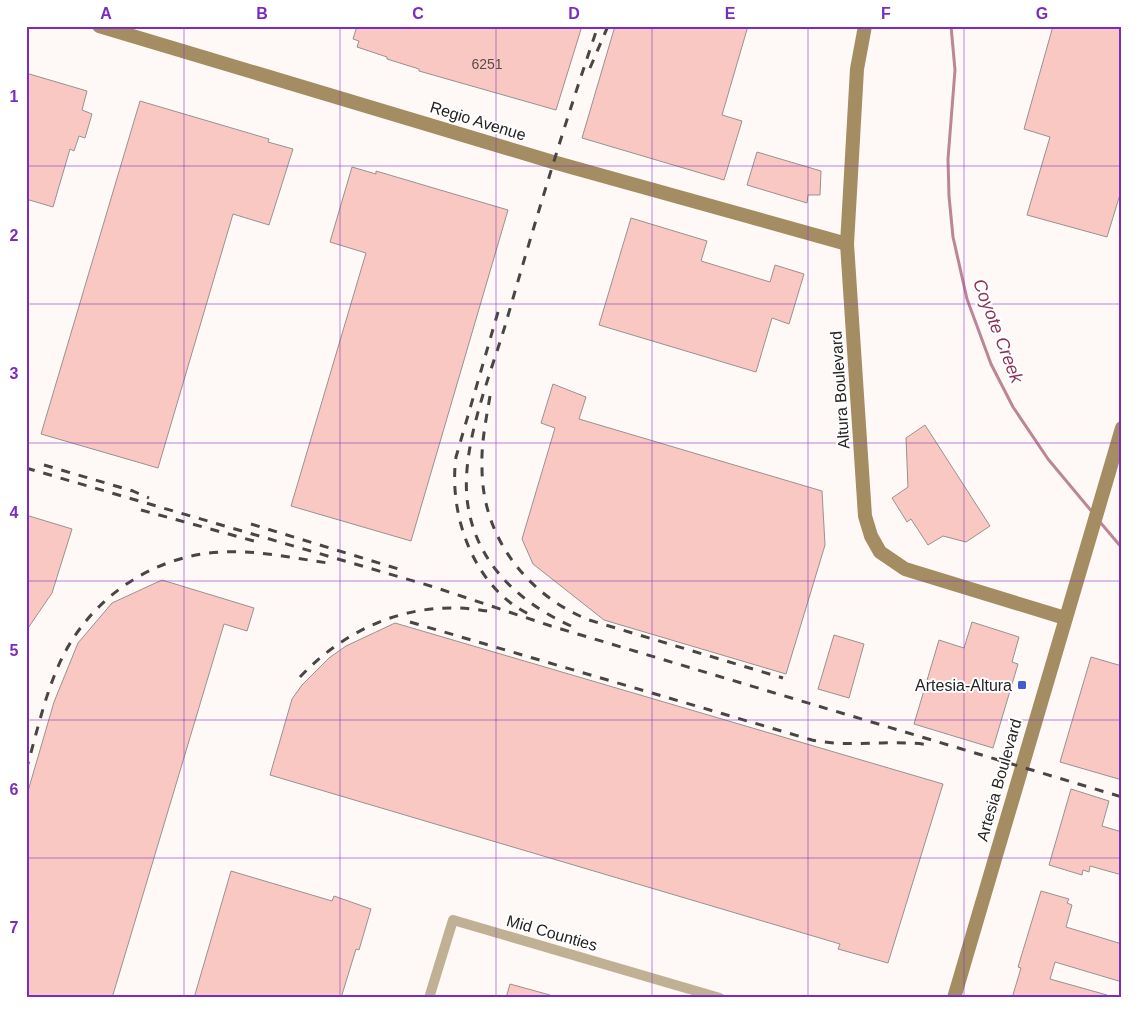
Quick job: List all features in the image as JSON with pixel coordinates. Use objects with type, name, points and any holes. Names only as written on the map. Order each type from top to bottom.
[{"type":"street","name":"Regio Avenue","points":[[99,26],[553,162],[847,244]]},
{"type":"street","name":"Altura Boulevard","points":[[865,26],[857,69],[847,244],[862,444],[865,516],[875,544],[887,559],[905,569],[1065,618]]},
{"type":"street","name":"Artesia Boulevard","points":[[954,998],[1122,428]]},
{"type":"street","name":"Mid Counties","points":[[429,998],[453,920],[694,994],[720,998]]},
{"type":"building","points":[[357,26],[582,26],[556,110],[419,71],[419,69],[357,47],[359,41],[353,39]]},
{"type":"building","points":[[615,26],[748,26],[722,115],[742,121],[724,180],[582,138]]},
{"type":"building","points":[[1053,26],[1122,26],[1122,188],[1107,237],[1027,215],[1050,137],[1024,129]]},
{"type":"building","points":[[26,73],[87,91],[82,110],[92,114],[85,138],[79,136],[74,151],[70,149],[53,207],[26,199]]},
{"type":"building","points":[[140,101],[269,139],[268,142],[293,149],[269,225],[233,214],[158,468],[41,434]]},
{"type":"building","points":[[757,152],[821,171],[820,195],[808,195],[807,203],[747,185]]},
{"type":"building","points":[[352,167],[376,174],[376,171],[508,210],[411,541],[291,506],[366,253],[330,242]]},
{"type":"building","points":[[631,218],[707,241],[701,261],[770,282],[775,265],[804,274],[789,324],[772,318],[756,372],[599,325]]},
{"type":"building","points":[[553,384],[586,397],[579,419],[822,491],[825,545],[786,674],[604,620],[533,564],[522,539],[555,428],[541,423]]},
{"type":"building","points":[[925,425],[990,526],[966,542],[943,536],[928,545],[911,519],[907,522],[892,498],[908,487],[906,438]]},
{"type":"building","points":[[26,515],[72,529],[52,593],[26,631]]},
{"type":"building","points":[[162,580],[254,608],[247,631],[224,624],[112,998],[26,998],[26,798],[54,702],[78,643],[112,603]]},
{"type":"building","points":[[972,622],[1019,637],[1012,662],[1018,664],[993,748],[914,724],[939,640],[964,648]]},
{"type":"building","points":[[395,623],[943,784],[888,963],[838,949],[840,944],[270,775],[292,699],[302,685],[329,658],[346,646]]},
{"type":"building","points":[[834,635],[864,644],[849,698],[818,689]]},
{"type":"building","points":[[1091,657],[1122,666],[1122,780],[1060,762]]},
{"type":"building","points":[[1071,789],[1109,801],[1102,826],[1122,832],[1122,875],[1090,866],[1089,872],[1083,870],[1082,875],[1049,865]]},
{"type":"building","points":[[231,871],[332,901],[334,896],[371,909],[359,950],[356,949],[341,998],[194,998]]},
{"type":"building","points":[[1041,891],[1069,899],[1067,903],[1072,905],[1066,927],[1122,944],[1122,982],[1055,962],[1050,979],[1107,995],[1107,998],[1012,998],[1021,968],[1018,967]]},
{"type":"building","points":[[510,984],[550,995],[550,998],[506,998]]},
{"type":"waterway","name":"Coyote Creek","points":[[951,26],[955,70],[948,159],[949,196],[953,237],[967,299],[991,364],[1013,407],[1048,459],[1093,513]]},
{"type":"waterway","name":"Coyote Creek","points":[[1100,522],[1122,548]]},
{"type":"railway","points":[[571,626],[552,617],[518,593],[491,563],[473,527],[466,485],[468,462],[477,415],[573,100],[598,26]]},
{"type":"railway","points":[[590,68],[608,26]]},
{"type":"railway","points":[[498,312],[456,457],[457,503],[462,527],[470,549],[481,570],[495,589],[513,604],[533,616]]},
{"type":"railway","points":[[490,396],[482,450],[484,493],[490,517],[500,540],[512,560],[528,579],[546,595],[567,609],[589,620],[783,678]]},
{"type":"railway","points":[[44,465],[133,491],[149,498]]},
{"type":"railway","points":[[26,468],[434,587],[551,626],[1122,797]]},
{"type":"railway","points":[[141,510],[254,541]]},
{"type":"railway","points":[[251,524],[405,571]]},
{"type":"railway","points":[[26,770],[46,699],[62,658],[90,616],[108,598],[128,583],[149,571],[173,561],[197,555],[222,552],[262,553],[328,563]]},
{"type":"railway","points":[[300,677],[341,642],[363,629],[387,619],[412,612],[438,608],[465,608],[492,612]]},
{"type":"railway","points":[[410,622],[812,740],[841,743],[915,743],[930,745]]},
{"type":"place","name":"Artesia-Altura","points":[[1022,685]]}]
